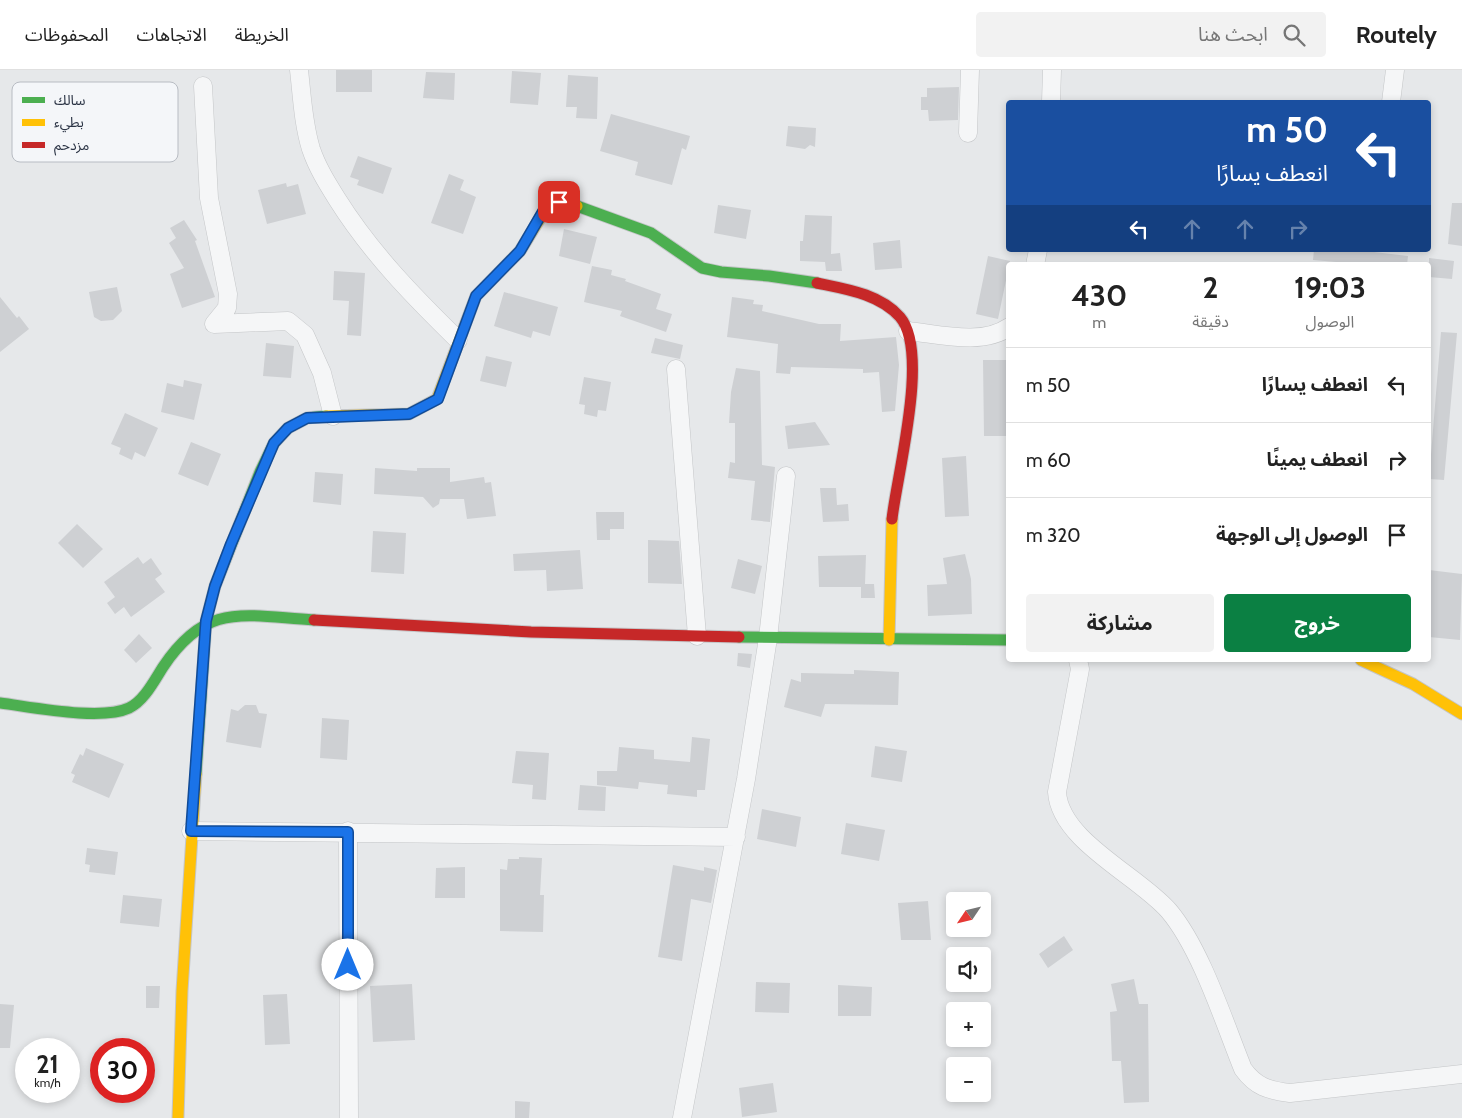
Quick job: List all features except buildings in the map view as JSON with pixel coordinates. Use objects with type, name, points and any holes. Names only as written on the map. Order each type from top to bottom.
[{"type":"street","points":[[299,70],[305,125],[311,150],[324,179],[358,233],[407,290],[458,340]]},
{"type":"street","points":[[968,134],[970,70]]},
{"type":"street","points":[[1051,100],[1052,70]]},
{"type":"street","points":[[1391,100],[1395,70]]},
{"type":"street","points":[[203,86],[209,198],[228,294],[227,308],[214,324],[288,322],[305,335],[322,373],[333,416]]},
{"type":"street","points":[[178,1118],[182,991],[191,831],[206,621],[215,586],[231,544],[274,443],[288,428],[307,418],[409,414],[438,399],[458,340],[476,296],[520,251],[545,208],[559,202],[569,203],[651,233],[701,268],[720,274],[760,275],[842,289],[876,299],[895,313],[908,331],[913,358],[910,406],[894,493],[891,527],[889,640]]},
{"type":"street","points":[[908,331],[975,337],[990,335],[1006,328]]},
{"type":"street","points":[[676,369],[697,636]]},
{"type":"street","points":[[682,1118],[736,837],[768,638],[786,476]]},
{"type":"street","points":[[0,703],[94,712],[113,712],[129,708],[140,700],[182,640],[192,630],[206,621],[219,616],[264,615],[440,628],[697,636],[889,640],[1006,640]]},
{"type":"street","points":[[1078,662],[1080,669],[1057,792],[1058,804],[1067,821],[1082,839],[1146,888],[1169,912],[1187,938],[1243,1069],[1252,1081],[1267,1090],[1290,1093],[1462,1074]]},
{"type":"street","points":[[1366,662],[1399,675],[1440,698],[1462,714]]},
{"type":"street","points":[[191,831],[736,837]]},
{"type":"street","points":[[348,832],[349,1118]]},
{"type":"traffic: fast","points":[[577,206],[651,233],[702,268],[721,272],[817,283]]},
{"type":"traffic: fast","points":[[196,774],[206,621],[215,586],[260,472],[274,443],[288,428],[307,418],[326,416]]},
{"type":"traffic: fast","points":[[0,703],[66,712],[117,712],[129,708],[139,701],[179,646],[195,631],[212,622],[229,617],[247,616],[314,620]]},
{"type":"traffic: fast","points":[[739,637],[1006,640]]},
{"type":"traffic: slow","points":[[326,416],[409,414],[437,399],[476,296],[520,251],[547,207],[559,202],[577,206]]},
{"type":"traffic: slow","points":[[889,640],[892,519]]},
{"type":"traffic: slow","points":[[1365,662],[1413,684],[1462,714]]},
{"type":"traffic: slow","points":[[178,1118],[182,991],[196,774]]},
{"type":"traffic: jam","points":[[817,283],[862,294],[883,303],[900,317],[908,334],[912,357],[912,384],[905,445],[892,519]]},
{"type":"traffic: jam","points":[[314,620],[531,632],[739,637]]},
{"type":"route","points":[[348,965],[348,832],[191,831],[206,621],[215,586],[260,472],[274,443],[288,428],[307,418],[409,414],[438,399],[458,340],[476,296],[520,251],[545,208],[559,202]]}]
